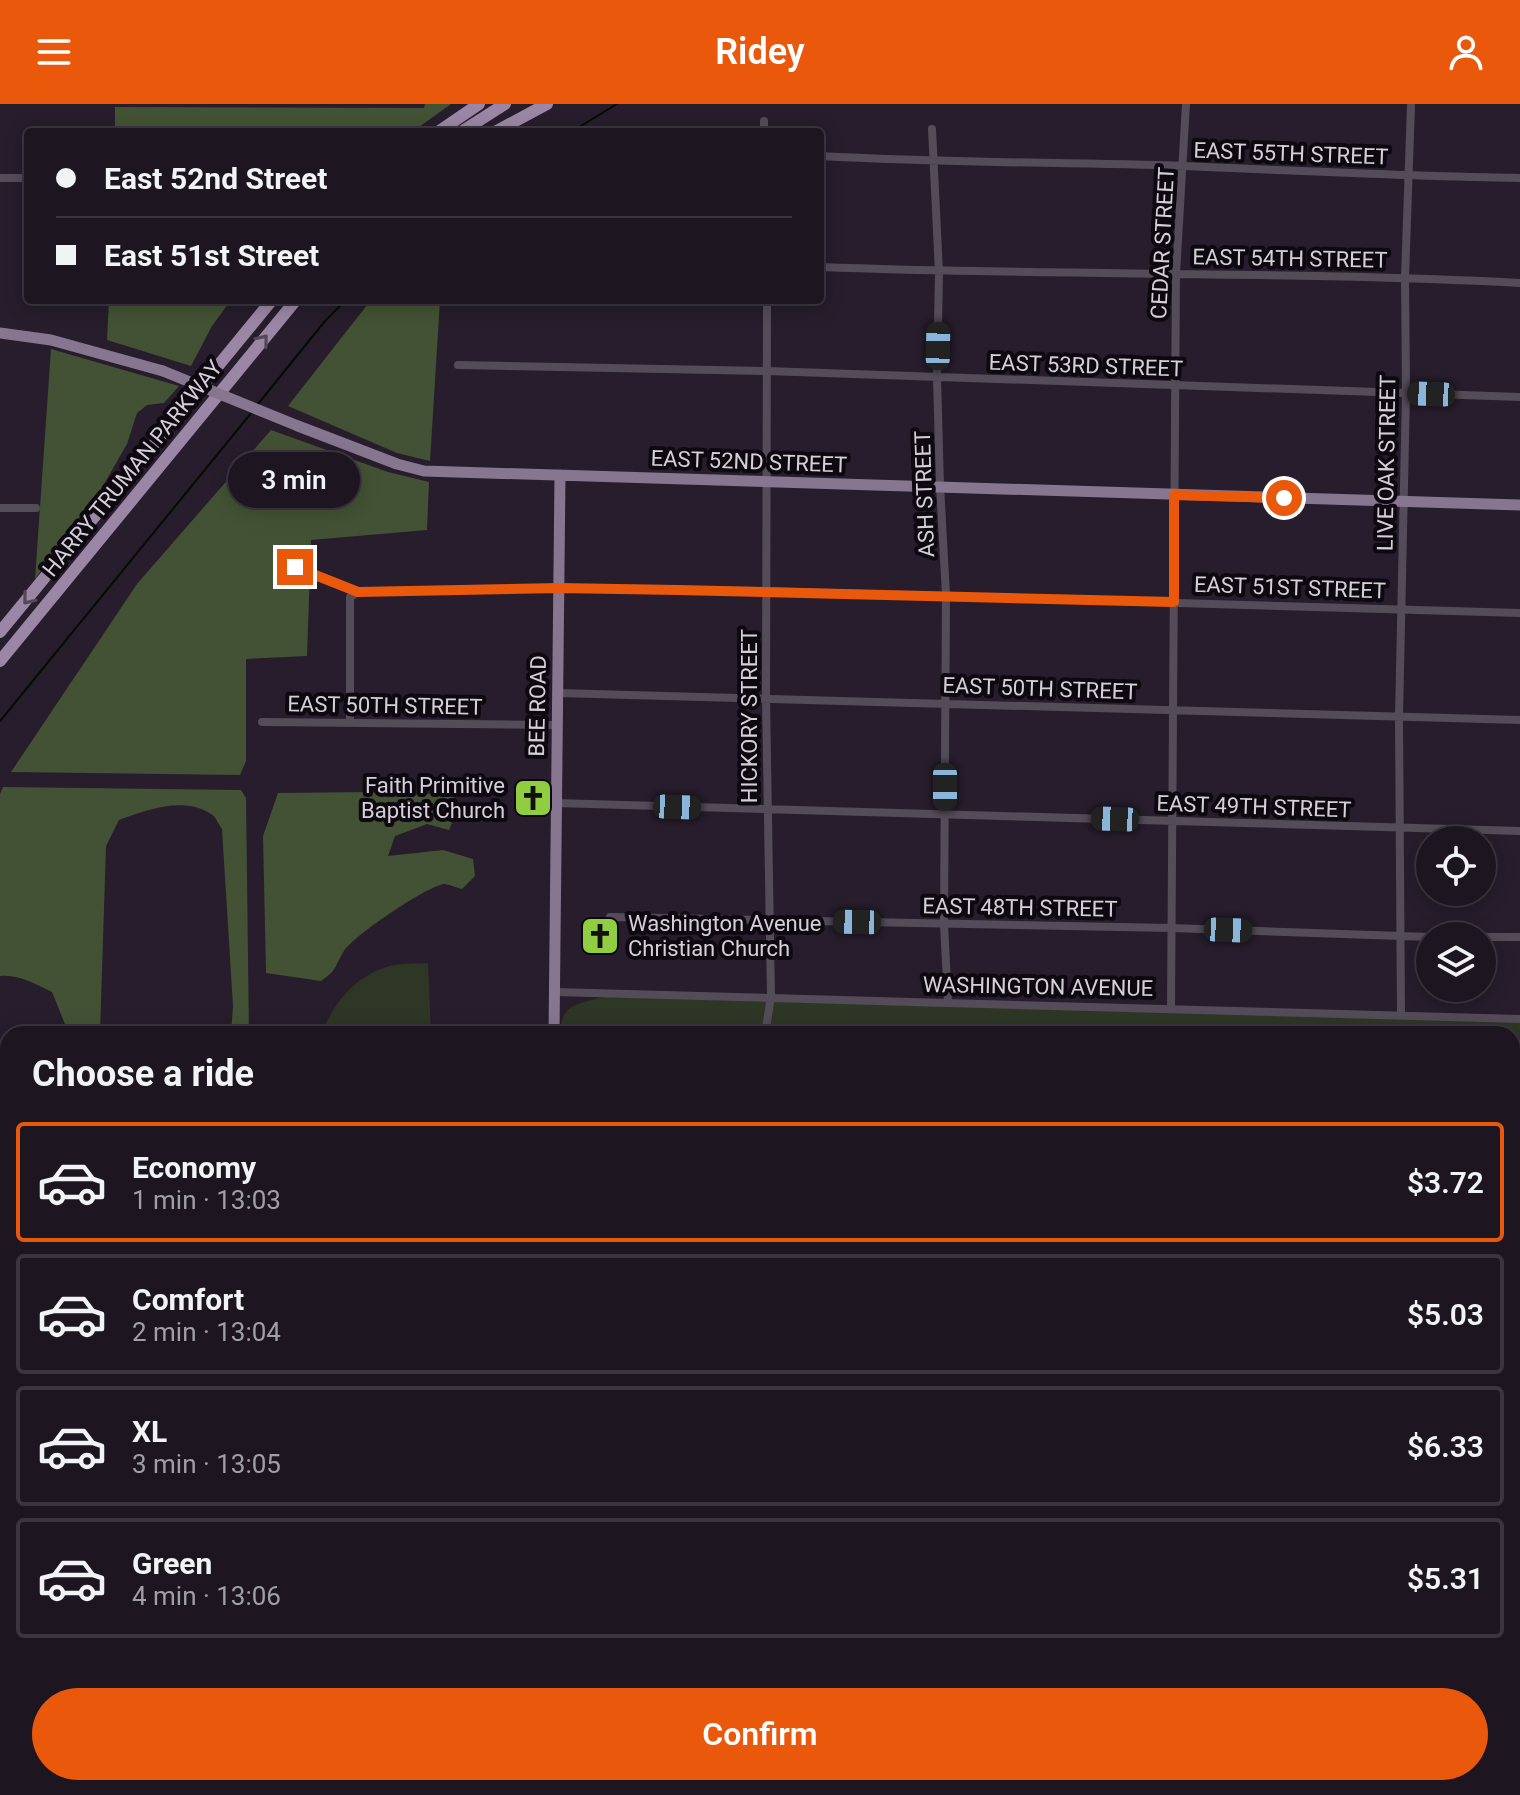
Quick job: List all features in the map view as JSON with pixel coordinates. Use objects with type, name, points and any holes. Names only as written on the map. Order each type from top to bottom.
[{"type":"highway","points":[[444,128],[479,104]]},
{"type":"highway","points":[[467,128],[505,104]]},
{"type":"highway","points":[[501,128],[539,104]]},
{"type":"highway","points":[[502,128],[547,104]]},
{"type":"highway","name":"HARRY TRUMAN PARKWAY","points":[[0,632],[269,304]]},
{"type":"highway","name":"HARRY TRUMAN PARKWAY","points":[[0,661],[293,304]]},
{"type":"highway","points":[[0,668],[89,552]]},
{"type":"main road","name":"EAST 52ND STREET","points":[[0,333],[51,340],[163,371],[397,464],[424,471],[1520,505]]},
{"type":"main road","name":"BEE ROAD","points":[[554,1026],[560,475]]},
{"type":"street","name":"CEDAR STREET","points":[[1171,1007],[1176,274],[1186,104]]},
{"type":"street","name":"LIVE OAK STREET","points":[[1401,1014],[1399,717],[1406,393],[1405,277],[1411,106]]},
{"type":"street","points":[[764,121],[764,128]]},
{"type":"street","name":"ASH STREET","points":[[932,129],[939,272],[937,378],[946,595],[944,924],[948,1002]]},
{"type":"street","name":"EAST 55TH STREET","points":[[824,156],[932,162],[1183,166],[1520,178]]},
{"type":"street","points":[[0,178],[24,178]]},
{"type":"street","name":"EAST 54TH STREET","points":[[824,267],[939,272],[1405,277],[1520,283]]},
{"type":"street","name":"HICKORY STREET","points":[[766,1026],[771,997],[766,699],[767,304]]},
{"type":"street","name":"EAST 53RD STREET","points":[[458,365],[767,371],[1520,397]]},
{"type":"street","points":[[0,508],[36,508]]},
{"type":"street","name":"EAST 51ST STREET","points":[[295,567],[358,592],[559,588],[767,591],[1520,613]]},
{"type":"street","points":[[350,723],[350,597],[358,592]]},
{"type":"street","name":"EAST 50TH STREET","points":[[558,693],[1520,720]]},
{"type":"street","name":"EAST 50TH STREET","points":[[262,722],[555,725]]},
{"type":"street","name":"EAST 49TH STREET","points":[[555,803],[1520,831]]},
{"type":"street","name":"EAST 48TH STREET","points":[[610,917],[1171,928],[1416,937]]},
{"type":"street","points":[[1496,937],[1520,937]]},
{"type":"street","name":"WASHINGTON AVENUE","points":[[555,992],[1520,1019]]},
{"type":"green space","points":[[425,104],[451,104],[418,128],[115,128],[115,107],[424,108]]},
{"type":"green space","points":[[109,304],[228,304],[212,326],[191,366],[107,340]]},
{"type":"green space","points":[[368,304],[440,304],[430,461],[397,453],[288,406]]},
{"type":"green space","points":[[51,349],[179,386],[164,403],[147,405],[137,413],[127,444],[99,493],[35,579]]},
{"type":"green space","points":[[271,430],[388,472],[429,482],[427,530],[311,540],[307,656],[246,659],[246,761],[240,775],[11,772],[137,584]]},
{"type":"green space","points":[[3,787],[241,790],[246,798],[249,1026],[232,1026],[222,829],[211,814],[189,806],[165,806],[119,820],[106,846],[100,1026],[66,1026],[52,992],[20,978],[0,976],[0,794]]},
{"type":"green space","points":[[371,792],[402,795],[453,793],[456,813],[449,830],[427,824],[395,836],[388,856],[443,850],[473,859],[475,876],[462,889],[444,884],[435,887],[391,913],[350,944],[333,970],[321,981],[266,973],[263,836],[278,793]]},
{"type":"green space","points":[[428,963],[431,1026],[325,1026],[339,1001],[357,983],[378,970]]},
{"type":"green space","points":[[603,997],[1520,1022],[1520,1026],[561,1026],[563,1016],[578,1004]]},
{"type":"waterway","points":[[578,128],[617,104]]},
{"type":"waterway","points":[[258,404],[342,304]]},
{"type":"waterway","points":[[0,721],[252,412]]},
{"type":"place","name":"Faith Primitive Baptist Church","points":[[533,798]]},
{"type":"place","name":"Washington Avenue Christian Church","points":[[600,936]]},
{"type":"route","points":[[295,567],[358,592],[559,588],[1174,602],[1174,495],[1284,498]]}]
